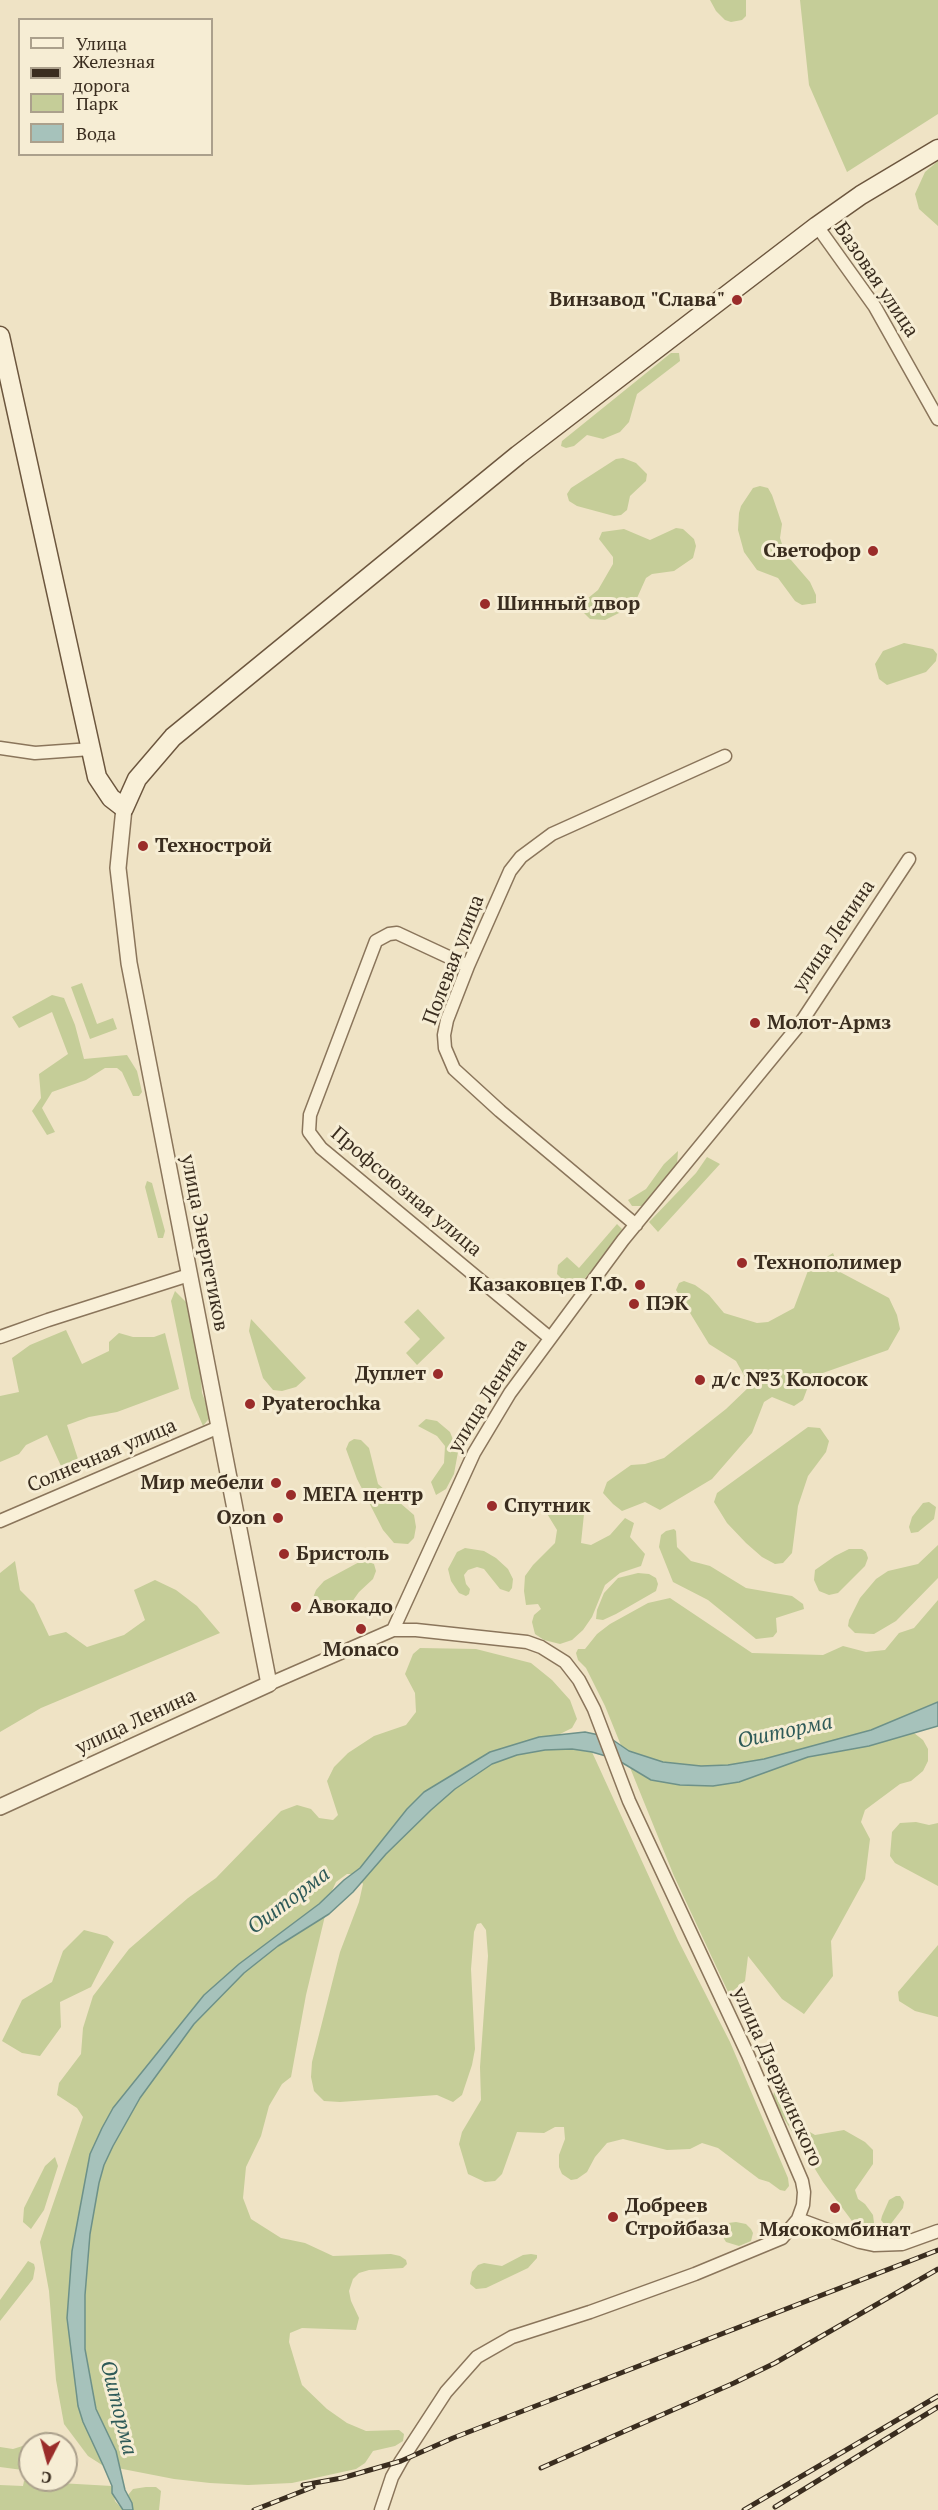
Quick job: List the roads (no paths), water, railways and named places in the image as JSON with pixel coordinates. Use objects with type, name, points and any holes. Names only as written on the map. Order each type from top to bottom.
[{"type":"main road","points":[[0,336],[97,777],[111,798],[124,808],[137,779],[154,757],[188,724],[518,455],[817,226],[861,195],[938,149]]},
{"type":"street","name":"Базовая улица","points":[[817,226],[875,307],[938,419]]},
{"type":"street","points":[[0,748],[36,753],[91,749]]},
{"type":"street","name":"Полевая улица","points":[[636,1225],[500,1111],[454,1069],[445,1048],[444,1035],[447,1020],[468,966],[510,871],[537,843],[552,834],[725,756]]},
{"type":"street","name":"улица Энергетиков","points":[[124,808],[118,868],[126,942],[269,1684]]},
{"type":"street","name":"улица Ленина","points":[[0,1807],[393,1630],[474,1453],[510,1393],[636,1225],[800,1024],[909,859]]},
{"type":"street","name":"Профсоюзная улица","points":[[468,966],[397,933],[389,934],[376,941],[309,1115],[309,1132],[321,1148],[550,1338]]},
{"type":"street","points":[[0,1337],[189,1275]]},
{"type":"street","name":"Солнечная улица","points":[[0,1521],[219,1427]]},
{"type":"street","name":"улица Дзержинского","points":[[393,1630],[512,1639],[541,1647],[565,1662],[579,1680],[594,1709],[616,1771],[748,2055],[802,2181],[803,2205],[798,2219]]},
{"type":"street","points":[[381,2510],[392,2477],[434,2409],[461,2372],[488,2349],[512,2337],[635,2296],[767,2246],[782,2238],[798,2219],[874,2245],[902,2244],[938,2231]]},
{"type":"water","points":[[938,1702],[938,1726],[869,1746],[808,1757],[739,1782],[713,1786],[680,1785],[651,1780],[616,1759],[572,1749],[545,1750],[517,1755],[492,1764],[455,1789],[431,1810],[329,1914],[278,1946],[244,1973],[194,2024],[140,2098],[113,2146],[99,2183],[90,2234],[85,2295],[85,2349],[96,2409],[116,2451],[125,2490],[132,2503],[133,2510],[123,2510],[112,2493],[112,2486],[78,2406],[67,2318],[72,2251],[90,2154],[102,2128],[113,2108],[204,1995],[239,1964],[319,1904],[360,1868],[407,1809],[424,1792],[490,1752],[539,1737],[585,1732],[613,1740],[629,1751],[663,1762],[701,1766],[728,1765],[764,1759],[871,1730]]},
{"type":"railway","points":[[303,2485],[342,2478],[401,2461],[453,2438],[938,2250]]},
{"type":"railway","points":[[541,2468],[775,2363],[938,2269]]},
{"type":"railway","points":[[744,2510],[938,2396]]},
{"type":"railway","points":[[775,2507],[938,2407]]},
{"type":"railway","points":[[254,2510],[313,2487]]},
{"type":"place","name":"Винзавод \"Слава\"","points":[[737,300]]},
{"type":"place","name":"Светофор","points":[[873,551]]},
{"type":"place","name":"Шинный двор","points":[[485,604]]},
{"type":"place","name":"Технострой","points":[[143,846]]},
{"type":"place","name":"Молот-Армз","points":[[755,1023]]},
{"type":"place","name":"Технополимер","points":[[742,1263]]},
{"type":"place","name":"Казаковцев Г.Ф.","points":[[640,1285]]},
{"type":"place","name":"ПЭК","points":[[634,1304]]},
{"type":"place","name":"Дуплет","points":[[438,1374]]},
{"type":"place","name":"д/с №3 Колосок","points":[[700,1380]]},
{"type":"place","name":"Pyaterochka","points":[[250,1404]]},
{"type":"place","name":"Мир мебели","points":[[276,1483]]},
{"type":"place","name":"МЕГА центр","points":[[291,1495]]},
{"type":"place","name":"Спутник","points":[[492,1506]]},
{"type":"place","name":"Ozon","points":[[278,1518]]},
{"type":"place","name":"Бристоль","points":[[284,1554]]},
{"type":"place","name":"Авокадо","points":[[296,1607]]},
{"type":"place","name":"Monaco","points":[[361,1629]]},
{"type":"place","name":"Мясокомбинат","points":[[835,2208]]},
{"type":"place","name":"Добреев Стройбаза","points":[[613,2217]]},
{"type":"water label","name":"Ошторма","points":[[785,1732]]},
{"type":"water label","name":"Ошторма","points":[[289,1901]]},
{"type":"water label","name":"Ошторма","points":[[118,2408]]}]
